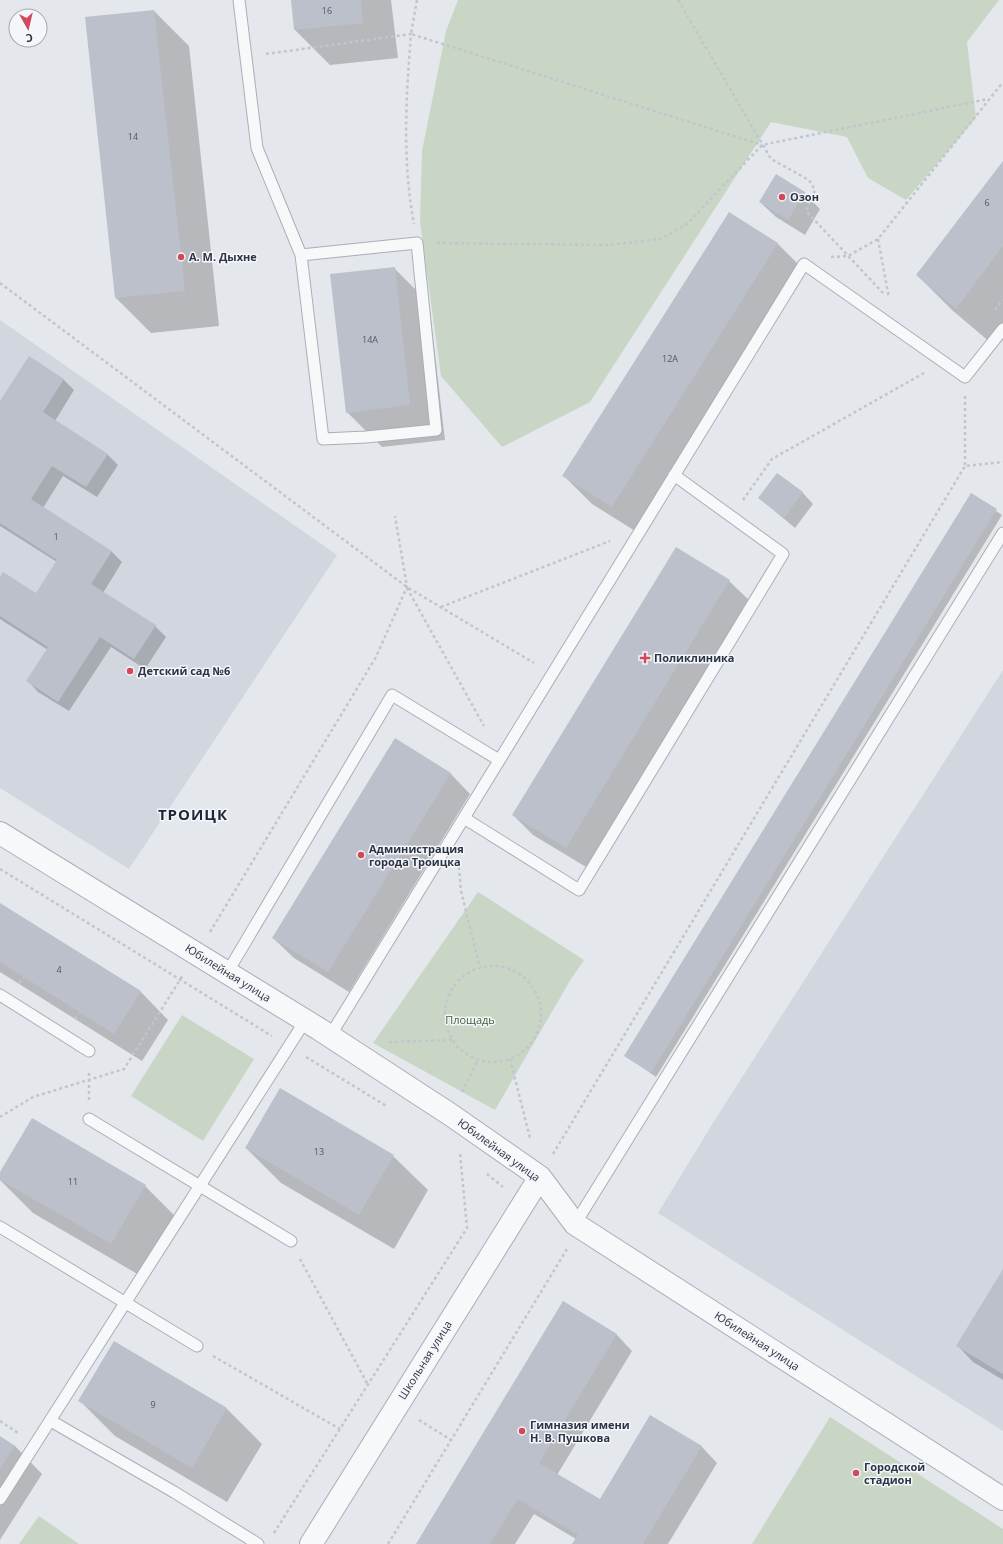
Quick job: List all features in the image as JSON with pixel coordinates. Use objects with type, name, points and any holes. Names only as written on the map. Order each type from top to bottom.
[{"type":"street","name":"Юбилейная улица","points":[[0,833],[330,1036],[450,1115],[540,1177],[575,1224],[1003,1499]]},
{"type":"street","name":"Школьная улица","points":[[311,1544],[540,1177]]},
{"type":"lane","points":[[239,0],[257,148],[301,255],[323,439],[366,437],[436,430],[417,243],[301,255]]},
{"type":"lane","points":[[330,1036],[804,264],[965,377],[1003,329]]},
{"type":"lane","points":[[464,818],[579,890],[783,554],[674,475]]},
{"type":"lane","points":[[575,1224],[1003,533]]},
{"type":"lane","points":[[227,973],[392,695],[499,760]]},
{"type":"lane","points":[[0,995],[89,1051]]},
{"type":"lane","points":[[0,1499],[305,1021]]},
{"type":"lane","points":[[88,1119],[290,1241]]},
{"type":"lane","points":[[0,1227],[197,1346]]},
{"type":"lane","points":[[51,1420],[174,1492],[258,1544]]},
{"type":"path","points":[[417,0],[411,34],[405,118],[408,191],[417,243],[608,245],[660,239],[687,224],[762,145]]},
{"type":"path","points":[[678,0],[771,159],[809,180],[815,190],[806,211],[895,303]]},
{"type":"path","points":[[246,56],[411,34],[762,145],[988,99]]},
{"type":"path","points":[[889,298],[878,239],[1003,82]]},
{"type":"path","points":[[0,283],[407,587],[537,664]]},
{"type":"path","points":[[993,312],[1003,300]]},
{"type":"path","points":[[732,517],[772,459],[943,362]]},
{"type":"path","points":[[540,1177],[965,466],[965,377]]},
{"type":"path","points":[[965,466],[1003,462]]},
{"type":"path","points":[[395,516],[407,587],[487,731]]},
{"type":"path","points":[[441,608],[617,538]]},
{"type":"path","points":[[0,1117],[33,1097],[124,1069],[196,954],[376,656],[407,587]]},
{"type":"path","points":[[456,831],[461,891],[480,968]]},
{"type":"path","points":[[488,966],[503,967],[517,973],[529,982],[537,995],[541,1010],[540,1026],[534,1040],[523,1051],[510,1059],[494,1062],[478,1060],[463,1052],[452,1040],[446,1025],[444,1008],[449,993],[459,979],[473,970],[488,966]]},
{"type":"path","points":[[88,1119],[89,1051]]},
{"type":"path","points":[[510,1059],[540,1177]]},
{"type":"path","points":[[271,1538],[467,1228],[460,1152],[450,1115],[478,1060]]},
{"type":"path","points":[[290,1241],[368,1385]]},
{"type":"path","points":[[388,1544],[568,1248]]},
{"type":"path","points":[[197,1346],[340,1429]]},
{"type":"path","points":[[415,1418],[451,1440]]},
{"type":"shaded area","name":"Детский сад №6","points":[[0,320],[337,555],[129,869],[0,788]]},
{"type":"shaded area","points":[[1003,670],[1003,1431],[658,1213],[716,1118]]},
{"type":"green space","points":[[458,0],[999,0],[967,42],[976,118],[906,200],[868,178],[847,137],[771,122],[590,402],[502,447],[441,376],[420,222],[422,151],[446,31]]},
{"type":"green space","name":"Площадь","points":[[478,892],[584,960],[571,979],[495,1110],[373,1043]]},
{"type":"green space","points":[[182,1015],[254,1059],[203,1141],[131,1096]]},
{"type":"green space","name":"Городской стадион","points":[[830,1417],[1003,1529],[1003,1544],[752,1544]]},
{"type":"green space","points":[[39,1516],[79,1544],[19,1544]]},
{"type":"building","points":[[291,0],[361,0],[363,23],[294,30]]},
{"type":"building","points":[[154,10],[185,291],[115,298],[85,17]]},
{"type":"building","points":[[1003,161],[1003,246],[956,309],[916,275]]},
{"type":"building","name":"Озон","points":[[776,174],[805,192],[788,220],[759,202]]},
{"type":"building","points":[[729,212],[778,243],[612,507],[562,476]]},
{"type":"building","points":[[395,267],[410,405],[346,413],[330,274]]},
{"type":"building","points":[[29,356],[64,379],[43,412],[108,454],[86,487],[52,466],[31,499],[112,551],[91,584],[156,625],[134,659],[100,637],[58,702],[26,681],[48,647],[0,616],[0,577],[3,572],[36,593],[57,560],[0,523],[0,401]]},
{"type":"building","points":[[777,473],[803,492],[784,518],[758,498]]},
{"type":"building","points":[[971,493],[997,509],[651,1073],[624,1056]]},
{"type":"building","name":"Поликлиника","points":[[676,547],[730,580],[566,848],[512,815]]},
{"type":"building","name":"Администрация города Троицка","points":[[395,738],[451,773],[328,972],[272,938]]},
{"type":"building","points":[[0,903],[141,991],[114,1034],[0,962]]},
{"type":"building","points":[[280,1088],[394,1155],[359,1215],[245,1148]]},
{"type":"building","points":[[32,1118],[146,1185],[111,1244],[0,1180],[0,1172]]},
{"type":"building","points":[[1003,1269],[1003,1374],[956,1346]]},
{"type":"building","name":"Гимназия имени Н. В. Пушкова","points":[[563,1301],[617,1334],[539,1463],[600,1499],[650,1415],[702,1446],[643,1544],[572,1544],[578,1535],[518,1499],[490,1544],[416,1544]]},
{"type":"building","points":[[114,1341],[227,1408],[192,1468],[78,1401]]},
{"type":"building","points":[[0,1436],[15,1446],[0,1469]]},
{"type":"place","name":"Озон","points":[[782,197]]},
{"type":"place","name":"А. М. Дыхне","points":[[181,257]]},
{"type":"place","name":"Поликлиника","points":[[645,658]]},
{"type":"place","name":"Детский сад №6","points":[[130,671]]},
{"type":"place","name":"Администрация города Троицка","points":[[361,855]]},
{"type":"place","name":"Гимназия имени Н. В. Пушкова","points":[[522,1431]]},
{"type":"place","name":"Городской стадион","points":[[856,1473]]},
{"type":"district","name":"ТРОИЦК","points":[[193,815]]}]
